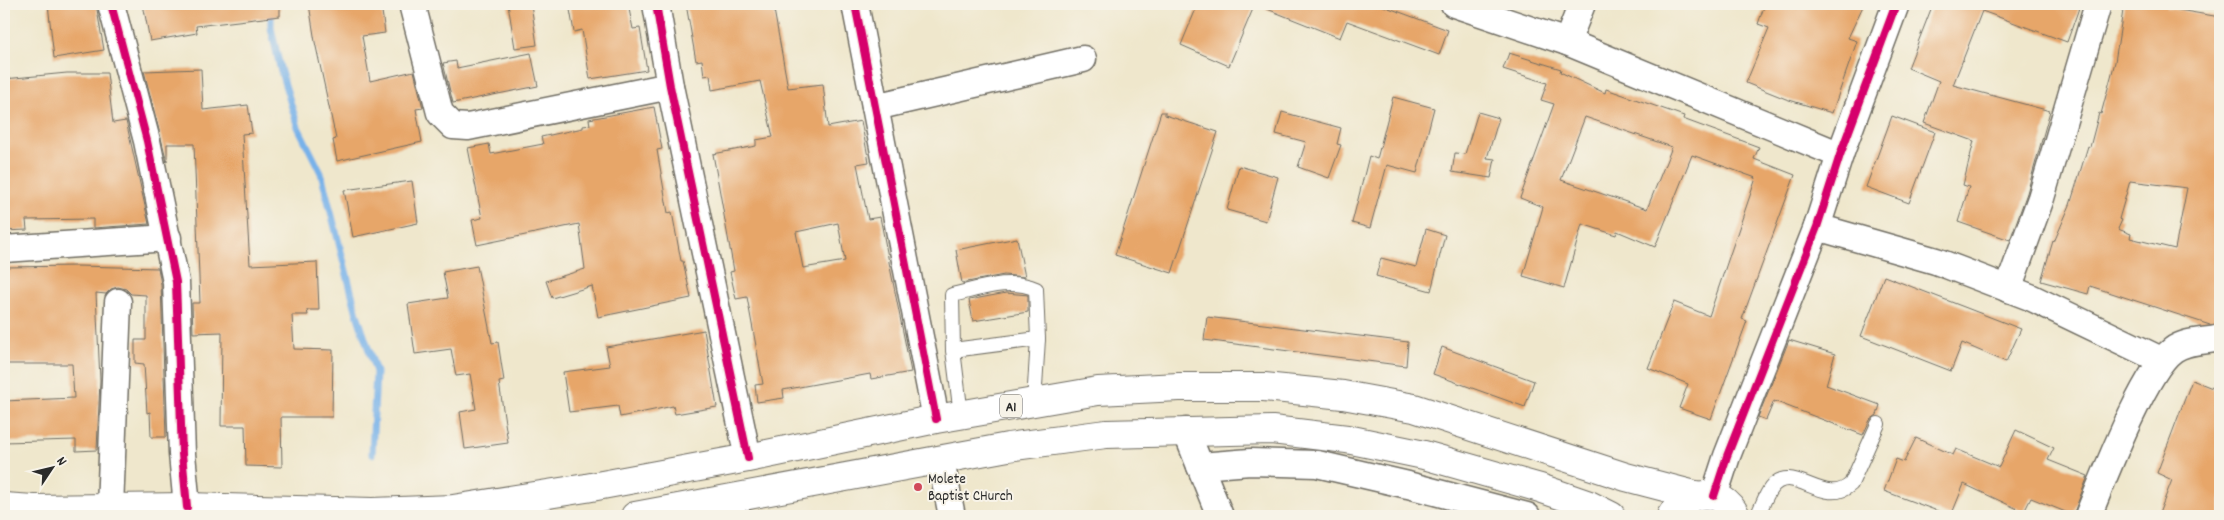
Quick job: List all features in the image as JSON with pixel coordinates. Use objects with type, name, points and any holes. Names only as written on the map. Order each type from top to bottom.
[{"type":"highway","name":"A1","points":[[4,508],[187,507],[320,513],[416,512],[453,509],[586,488],[1034,402],[1098,392],[1179,387],[1264,387],[1343,396],[1414,408],[1626,477],[1725,506]]},
{"type":"highway","points":[[635,516],[724,508],[1008,447],[1106,434],[1272,430],[1356,441],[1424,455],[1540,488],[1589,505],[1611,516]]},
{"type":"highway","points":[[1671,516],[1684,500],[1725,506]]},
{"type":"highway","points":[[4,503],[33,509]]},
{"type":"street","points":[[111,4],[146,141],[176,282],[182,454],[187,507]]},
{"type":"street","points":[[412,4],[440,113],[453,126],[468,127],[670,86]]},
{"type":"street","points":[[656,4],[670,86],[748,458]]},
{"type":"street","points":[[855,4],[875,107],[949,417]]},
{"type":"street","points":[[1454,4],[1566,42],[1840,155]]},
{"type":"street","points":[[1566,42],[1582,4]]},
{"type":"street","points":[[1725,506],[1727,456],[1816,227],[1840,155],[1896,4]]},
{"type":"street","points":[[2008,289],[2041,198],[2098,4]]},
{"type":"street","points":[[875,107],[1083,59]]},
{"type":"street","points":[[1816,227],[1936,261],[2008,289],[2161,360]]},
{"type":"street","points":[[4,249],[168,238]]},
{"type":"street","points":[[110,508],[118,302]]},
{"type":"street","points":[[2088,516],[2112,458],[2161,360],[2182,344],[2220,339]]},
{"type":"street","points":[[1186,431],[1220,516]]},
{"type":"street","points":[[941,461],[952,516]]},
{"type":"street","points":[[1200,466],[1250,462],[1317,464],[1408,484],[1527,516]]},
{"type":"lane","points":[[949,417],[953,350],[952,295],[1012,283],[1025,284],[1036,289],[1038,338],[1034,402]]},
{"type":"lane","points":[[953,350],[1038,338]]},
{"type":"lane","points":[[1757,516],[1772,487],[1780,480],[1789,478],[1835,493],[1843,491],[1851,484],[1878,424]]},
{"type":"building","points":[[48,4],[96,4],[104,50],[54,58]]},
{"type":"building","points":[[143,4],[280,4],[280,16],[196,26],[197,33],[150,41]]},
{"type":"building","points":[[309,4],[381,4],[385,33],[362,36],[370,81],[414,71],[423,108],[416,109],[422,142],[337,161],[333,140],[336,139],[315,42]]},
{"type":"building","points":[[508,4],[531,4],[537,45],[515,48]]},
{"type":"building","points":[[569,4],[628,4],[633,29],[640,28],[647,70],[590,79],[582,30],[574,32]]},
{"type":"building","points":[[686,4],[773,4],[788,88],[823,84],[828,127],[861,121],[869,162],[857,164],[868,219],[880,217],[911,372],[871,379],[870,374],[783,390],[784,398],[757,402],[755,385],[763,384],[747,297],[736,299],[730,272],[734,271],[713,154],[756,146],[756,140],[773,137],[760,81],[712,90],[710,75],[704,76],[702,60],[696,61]],"holes":[[[838,223],[845,261],[803,268],[796,232]]]},
{"type":"building","points":[[1198,4],[1255,4],[1229,66],[1181,45]]},
{"type":"building","points":[[1378,4],[1448,30],[1439,55],[1347,21],[1340,38],[1257,5]]},
{"type":"building","points":[[1765,4],[1864,4],[1848,38],[1857,41],[1832,113],[1786,99],[1746,83],[1769,28],[1758,24]]},
{"type":"building","points":[[1933,4],[2068,4],[2079,8],[2067,42],[1982,11],[1953,85],[2050,111],[2027,193],[2010,240],[1958,222],[1969,187],[1963,185],[1974,141],[1924,123],[1939,81],[1908,68]]},
{"type":"building","points":[[2124,4],[2168,4],[2167,8],[2220,17],[2220,323],[2210,325],[2090,286],[2088,294],[2041,281],[2053,241],[2070,205],[2088,146],[2090,147],[2115,62]],"holes":[[[2130,181],[2187,188],[2175,249],[2130,238],[2131,234],[2118,229],[2122,220],[2119,219]]]},
{"type":"building","points":[[531,53],[538,86],[453,103],[443,63],[456,61],[457,68]]},
{"type":"building","points":[[1509,53],[1561,69],[1560,72],[1605,93],[1606,89],[1684,116],[1683,119],[1759,147],[1754,159],[1795,175],[1742,319],[1747,321],[1711,419],[1679,408],[1688,384],[1648,368],[1674,302],[1709,316],[1756,178],[1692,155],[1655,247],[1617,231],[1616,235],[1582,224],[1564,288],[1523,276],[1543,207],[1520,198],[1554,104],[1541,100],[1547,83],[1503,69]],"holes":[[[1585,117],[1672,147],[1647,209],[1561,180]]]},
{"type":"building","points":[[201,69],[203,110],[248,105],[252,133],[242,134],[250,265],[317,262],[319,310],[307,310],[308,315],[292,315],[294,349],[333,350],[332,417],[281,417],[282,467],[246,466],[245,426],[221,426],[222,332],[193,333],[192,303],[200,303],[194,144],[167,144],[167,162],[144,71]]},
{"type":"building","points":[[67,73],[107,73],[113,123],[126,121],[149,224],[93,228],[93,219],[26,220],[27,230],[4,231],[4,79]]},
{"type":"building","points":[[1393,97],[1434,108],[1417,173],[1387,165],[1370,228],[1352,223],[1369,156],[1377,159]]},
{"type":"building","points":[[654,107],[662,149],[657,150],[668,213],[672,212],[681,261],[683,261],[691,298],[598,317],[592,286],[552,298],[546,281],[585,269],[579,224],[477,245],[472,220],[482,218],[468,148],[489,144],[491,154],[543,144],[541,137],[583,128],[583,126],[590,125],[589,119]]},
{"type":"building","points":[[1161,112],[1165,112],[1165,115],[1218,132],[1172,273],[1115,255]]},
{"type":"building","points":[[1282,112],[1341,128],[1337,144],[1341,145],[1329,178],[1298,167],[1306,142],[1276,134]]},
{"type":"building","points":[[1478,112],[1499,118],[1487,158],[1495,159],[1491,178],[1452,172],[1455,153],[1465,154]]},
{"type":"building","points":[[1892,116],[1935,132],[1909,203],[1866,187]]},
{"type":"building","points":[[1239,166],[1278,177],[1266,221],[1227,210]]},
{"type":"building","points":[[412,181],[418,223],[353,237],[344,190]]},
{"type":"building","points":[[1426,229],[1445,235],[1431,291],[1376,276],[1381,258],[1416,267]]},
{"type":"building","points":[[1017,238],[1025,277],[1004,275],[962,283],[956,250]]},
{"type":"building","points":[[477,266],[492,343],[498,342],[504,381],[499,382],[508,443],[465,449],[460,412],[476,409],[470,374],[456,376],[451,349],[415,354],[408,304],[448,298],[443,272]]},
{"type":"building","points":[[4,267],[158,268],[161,284],[166,437],[151,437],[150,412],[147,413],[144,364],[135,363],[135,340],[146,340],[146,295],[131,294],[126,289],[118,287],[111,289],[106,294],[96,293],[100,380],[97,450],[76,451],[76,440],[4,442],[4,401],[74,398],[72,364],[4,364]]},
{"type":"building","points":[[1884,276],[2021,329],[2006,362],[1962,343],[1951,371],[1861,336]]},
{"type":"building","points":[[1006,293],[1028,295],[1028,312],[973,321],[969,300]]},
{"type":"building","points":[[1207,317],[1408,342],[1406,366],[1204,340]]},
{"type":"building","points":[[704,330],[717,407],[675,414],[673,406],[620,417],[618,406],[569,412],[563,372],[610,366],[606,347]]},
{"type":"building","points":[[1789,340],[1835,354],[1826,385],[1880,405],[1877,415],[1870,420],[1863,435],[1774,401],[1766,420],[1758,417]]},
{"type":"building","points":[[1442,347],[1534,381],[1525,407],[1433,374]]},
{"type":"building","points":[[2192,380],[2220,391],[2220,516],[2158,516],[2172,480],[2157,473]]},
{"type":"building","points":[[2016,430],[2054,448],[2048,460],[2088,476],[2073,515],[2031,498],[2024,512],[1964,484],[1951,516],[1884,491],[1896,459],[1904,462],[1916,438],[1953,455],[1956,449],[1999,467]]},
{"type":"waterway","points":[[271,4],[271,28],[281,72],[298,127],[321,173],[357,314],[376,372],[372,454]]},
{"type":"cycle path","points":[[111,4],[147,141],[176,282],[182,454],[187,507]]},
{"type":"cycle path","points":[[656,4],[670,86],[748,458]]},
{"type":"cycle path","points":[[855,4],[936,419]]},
{"type":"cycle path","points":[[1714,496],[1727,456],[1817,227],[1840,155],[1896,4]]},
{"type":"place","name":"Molete Baptist CHurch","points":[[918,487]]}]
